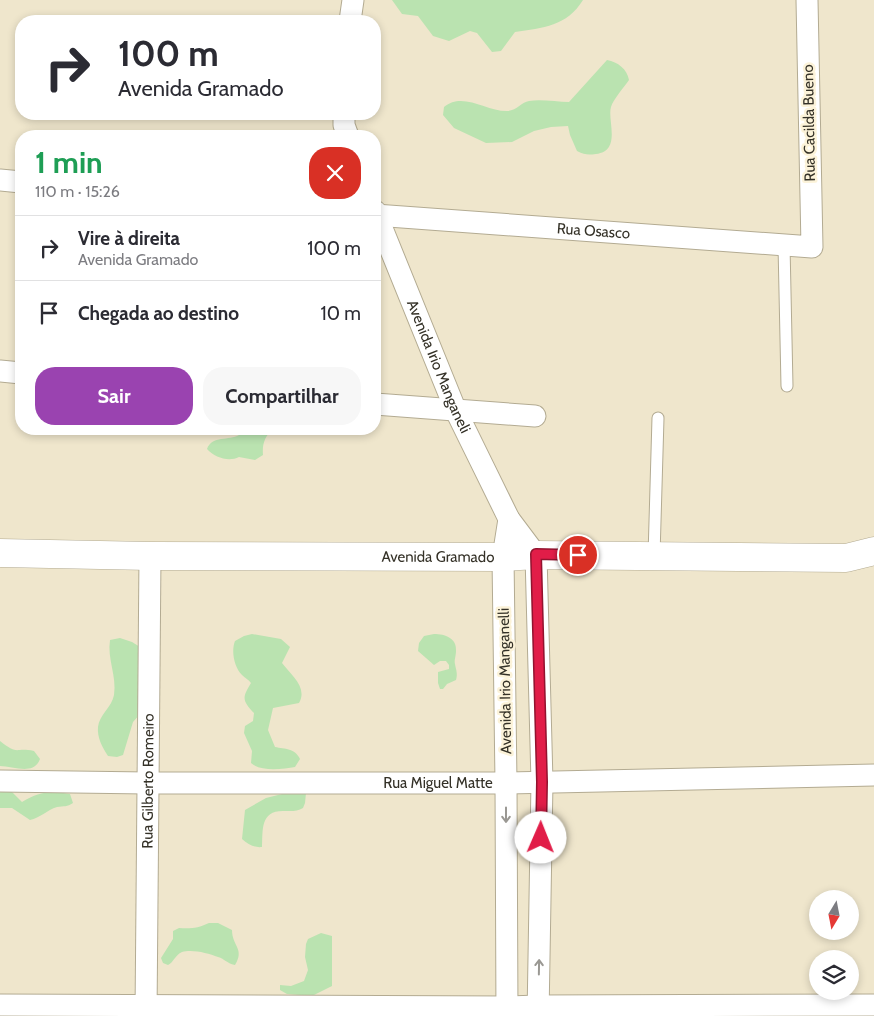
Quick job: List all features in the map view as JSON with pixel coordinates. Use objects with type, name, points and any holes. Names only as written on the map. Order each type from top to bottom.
[{"type":"street","points":[[351,15],[353,0]]},
{"type":"street","name":"Rua Cacilda Bueno","points":[[806,0],[812,247]]},
{"type":"street","points":[[0,180],[15,181]]},
{"type":"street","name":"Rua Osasco","points":[[381,214],[812,247]]},
{"type":"street","name":"Avenida Irio Manganeli","points":[[381,226],[456,411],[509,519],[536,554]]},
{"type":"street","points":[[0,371],[15,372]]},
{"type":"street","points":[[381,405],[535,416]]},
{"type":"street","points":[[503,556],[509,519]]},
{"type":"street","name":"Avenida Gramado","points":[[0,553],[150,556],[503,556],[536,554],[846,558],[874,551]]},
{"type":"street","points":[[536,554],[542,782],[538,1011]]},
{"type":"street","name":"Rua Gilberto Romeiro","points":[[146,1011],[150,556]]},
{"type":"street","name":"Avenida Irio Manganelli","points":[[503,556],[507,1012]]},
{"type":"street","name":"Rua Miguel Matte","points":[[0,781],[506,783],[874,775]]},
{"type":"street","points":[[0,1005],[146,1011],[507,1012],[874,1004]]},
{"type":"lane","points":[[784,245],[787,386]]},
{"type":"lane","points":[[654,556],[658,418]]},
{"type":"green space","points":[[392,0],[583,0],[577,9],[562,20],[545,27],[515,32],[501,51],[492,52],[477,33],[470,31],[449,41],[433,36],[418,16],[402,14]]},
{"type":"green space","points":[[607,60],[615,62],[621,67],[629,80],[611,107],[611,141],[609,147],[604,152],[589,155],[577,151],[568,126],[534,131],[512,142],[486,143],[454,128],[443,115],[444,107],[459,101],[467,101],[508,111],[529,101],[569,102]]},
{"type":"green space","points":[[239,435],[268,435],[263,447],[263,455],[255,460],[239,457],[231,459],[214,455],[207,449],[209,445],[217,440]]},
{"type":"green space","points":[[252,634],[281,639],[290,647],[282,663],[300,686],[301,697],[299,703],[273,708],[268,730],[275,747],[289,750],[298,755],[300,759],[295,767],[266,769],[251,763],[252,751],[244,733],[245,726],[253,721],[254,713],[245,702],[246,692],[251,683],[237,668],[233,649],[235,641]]},
{"type":"green space","points":[[434,634],[450,638],[456,647],[456,680],[447,684],[443,689],[440,689],[438,683],[438,672],[449,669],[449,665],[446,661],[440,661],[434,665],[418,651],[419,643],[424,636]]},
{"type":"green space","points":[[120,638],[140,647],[141,713],[133,722],[123,755],[117,757],[108,756],[100,742],[98,731],[99,723],[113,699],[115,688],[109,647],[110,640]]},
{"type":"green space","points":[[0,741],[14,750],[34,751],[40,759],[37,764],[28,769],[0,766]]},
{"type":"green space","points":[[0,788],[8,788],[22,802],[40,794],[57,792],[70,794],[73,803],[53,808],[30,820],[12,808],[0,808]]},
{"type":"green space","points":[[286,793],[306,793],[303,808],[296,811],[270,814],[264,823],[262,847],[251,845],[242,839],[245,810],[266,798]]},
{"type":"green space","points":[[209,923],[218,923],[232,930],[239,955],[235,965],[210,954],[190,951],[180,953],[168,965],[163,963],[161,958],[173,939],[173,931],[179,928],[194,928]]},
{"type":"green space","points":[[321,933],[332,936],[332,986],[312,996],[287,994],[280,990],[280,985],[291,986],[304,981],[308,970],[305,957],[306,944],[308,939]]},
{"type":"route","points":[[541,838],[542,782],[536,554],[578,555]]}]
